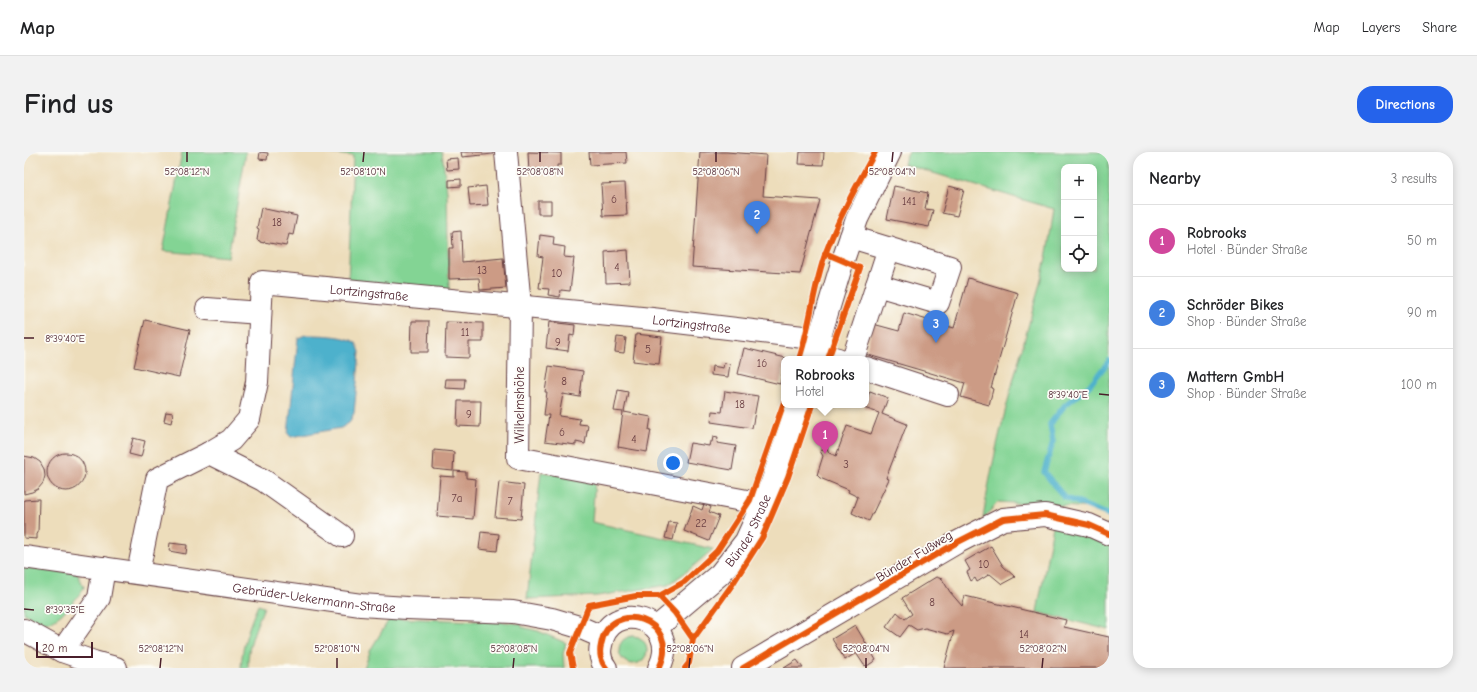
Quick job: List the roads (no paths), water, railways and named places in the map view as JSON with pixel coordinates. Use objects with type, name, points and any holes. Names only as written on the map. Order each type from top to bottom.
[{"type":"street","name":"Wilhelmshöhe","points":[[506,152],[520,306],[518,458],[763,504]]},
{"type":"street","points":[[816,350],[857,219],[890,152]]},
{"type":"street","points":[[851,236],[950,268],[938,303],[877,285]]},
{"type":"street","points":[[854,356],[889,248]]},
{"type":"street","name":"Lortzingstraße","points":[[138,573],[157,480],[231,440],[248,419],[257,382],[262,282],[652,319],[816,350],[831,356]]},
{"type":"street","points":[[207,309],[260,313]]},
{"type":"street","points":[[869,369],[948,396]]},
{"type":"street","name":"Bünder Straße","points":[[656,628],[720,574],[746,541],[763,504],[797,408]]},
{"type":"street","points":[[209,453],[263,480],[342,536]]},
{"type":"street","name":"Bünder Fußweg","points":[[743,668],[956,543],[1003,519],[1045,516],[1089,525],[1109,534]]},
{"type":"street","name":"Gebrüder-Uekermann-Straße","points":[[24,557],[361,605],[513,612],[552,619],[579,627],[602,637]]},
{"type":"street","points":[[62,651],[99,598],[104,568]]},
{"type":"street","points":[[606,668],[603,665],[600,652],[602,637],[609,627],[620,619],[633,617],[645,620],[656,628],[662,637],[664,648],[663,660],[658,668]]},
{"type":"street","points":[[24,630],[62,651],[116,668]]},
{"type":"water","points":[[305,335],[324,335],[346,338],[357,344],[360,352],[354,413],[349,423],[341,428],[291,437],[288,434],[298,338]]},
{"type":"waterway","points":[[1109,361],[1089,386],[1065,405],[1050,424],[1053,442],[1044,472],[1064,497],[1109,515]]},
{"type":"place","name":"Schröder Bikes","points":[[757,234]]},
{"type":"place","name":"Mattern GmbH","points":[[936,343]]},
{"type":"place","name":"Robrooks","points":[[825,454]]}]
